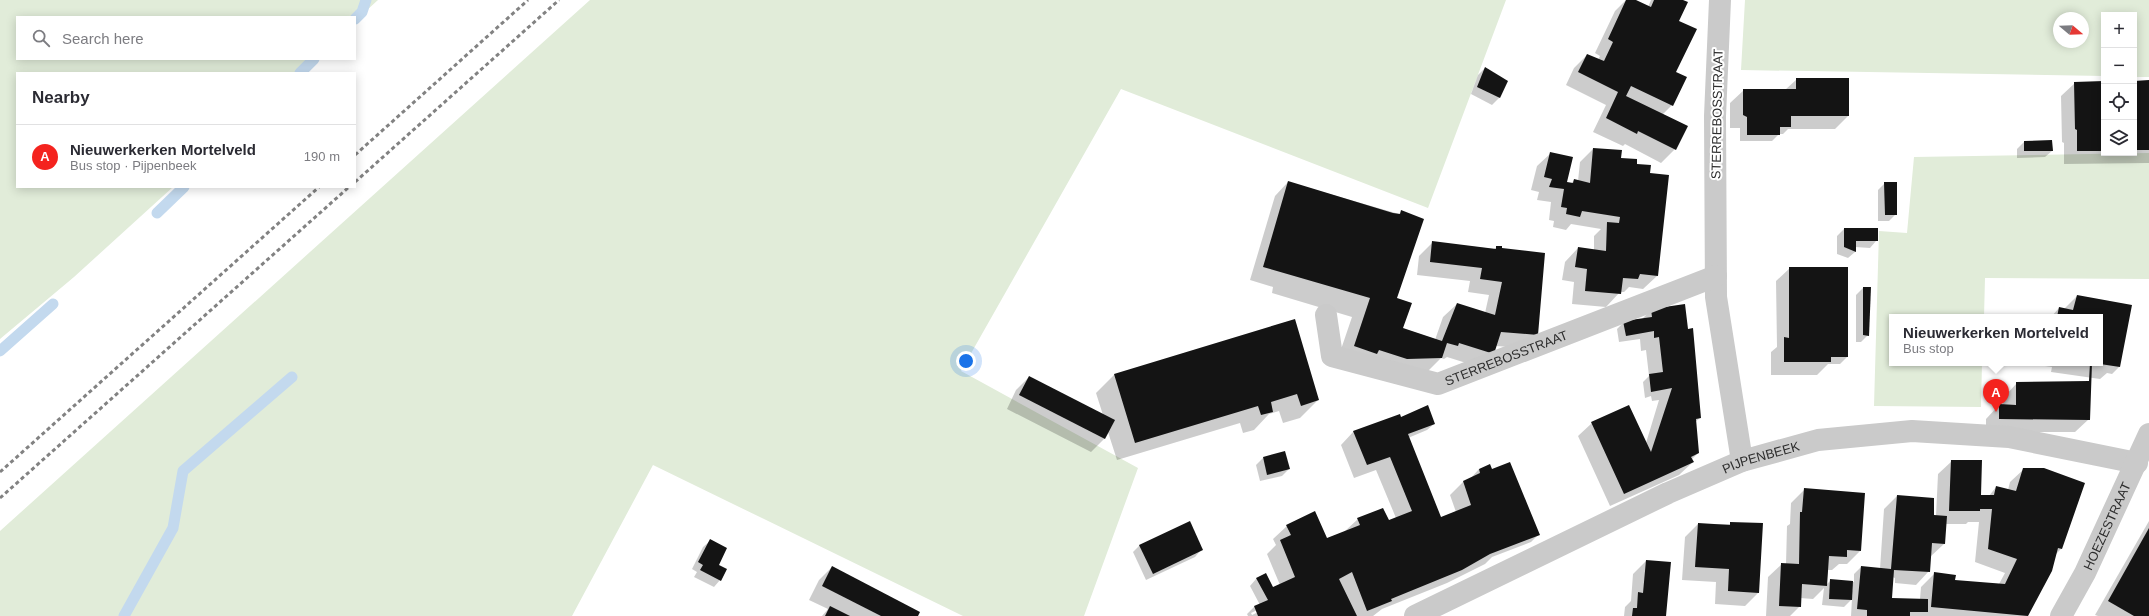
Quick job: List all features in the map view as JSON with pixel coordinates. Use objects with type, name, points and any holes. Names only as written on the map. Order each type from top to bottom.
[{"type":"street","name":"STERREBOSSTRAAT","points":[[1720,0],[1715,116],[1716,298],[1742,461]]},
{"type":"street","name":"STERREBOSSTRAAT","points":[[1326,315],[1332,356],[1438,384],[1716,276]]},
{"type":"street","name":"PIJPENBEEK","points":[[1415,616],[1668,493],[1742,461],[1818,440],[1912,431],[2009,437],[2137,463]]},
{"type":"street","name":"HOEZESTRAAT","points":[[2061,616],[2085,573],[2137,463],[2149,434]]},
{"type":"green space","points":[[0,0],[378,0],[356,20],[356,16],[16,16],[16,60],[312,60],[299,72],[16,72],[16,188],[172,188],[74,277],[0,339]]},
{"type":"green space","points":[[590,0],[1506,0],[1428,208],[1121,89],[961,371],[1138,468],[1084,616],[963,616],[653,465],[572,616],[0,616],[0,531]]},
{"type":"green space","points":[[1745,0],[2149,0],[2149,77],[2137,77],[2137,12],[2101,12],[2101,76],[1741,70]]},
{"type":"green space","points":[[2137,153],[2149,153],[2149,279],[1985,278],[1984,314],[1889,314],[1889,366],[1982,366],[1981,407],[1874,406],[1879,231],[1907,233],[1914,157],[2101,154],[2101,156],[2137,156]]},
{"type":"building","points":[[1626,0],[1636,0],[1651,7],[1654,0],[1683,0],[1688,2],[1679,21],[1697,29],[1676,72],[1687,77],[1673,106],[1631,86],[1626,96],[1688,126],[1676,150],[1638,131],[1637,134],[1606,118],[1618,92],[1578,72],[1587,54],[1604,61],[1613,42],[1608,39]]},
{"type":"building","points":[[1485,67],[1508,81],[1500,98],[1477,87]]},
{"type":"building","points":[[1796,78],[1849,78],[1849,116],[1791,116],[1791,127],[1780,127],[1780,135],[1747,135],[1747,117],[1743,115],[1743,89],[1796,89]]},
{"type":"building","points":[[2149,80],[2149,150],[2137,150],[2137,81]]},
{"type":"building","points":[[2101,81],[2101,151],[2077,151],[2074,82]]},
{"type":"building","points":[[2052,140],[2053,151],[2024,151],[2024,141]]},
{"type":"building","points":[[1593,148],[1622,150],[1621,158],[1637,159],[1637,164],[1651,165],[1650,173],[1669,175],[1658,276],[1640,274],[1638,279],[1623,278],[1621,294],[1585,291],[1587,269],[1575,267],[1578,247],[1606,251],[1607,222],[1619,223],[1620,217],[1582,211],[1580,217],[1566,214],[1567,208],[1561,207],[1564,189],[1549,187],[1552,179],[1544,177],[1550,152],[1573,157],[1567,182],[1573,183],[1574,179],[1590,183]]},
{"type":"building","points":[[1288,181],[1393,213],[1400,214],[1401,210],[1424,219],[1397,298],[1412,303],[1403,328],[1442,341],[1457,303],[1495,315],[1502,282],[1480,279],[1482,268],[1430,262],[1432,241],[1496,249],[1496,246],[1502,246],[1502,248],[1545,253],[1538,335],[1501,332],[1494,354],[1459,343],[1458,346],[1447,343],[1442,358],[1407,359],[1379,350],[1377,354],[1354,346],[1370,298],[1263,267]]},
{"type":"building","points":[[1884,182],[1897,182],[1897,215],[1885,215]]},
{"type":"building","points":[[1844,228],[1878,228],[1878,241],[1856,241],[1856,252],[1844,247]]},
{"type":"building","points":[[1789,267],[1848,267],[1848,357],[1831,357],[1831,362],[1784,362],[1784,337],[1789,338]]},
{"type":"building","points":[[1863,287],[1871,287],[1869,336],[1863,335]]},
{"type":"building","points":[[2077,295],[2132,305],[2120,367],[2103,364],[2103,314],[2058,314],[2059,307],[2073,310]]},
{"type":"building","points":[[1685,304],[1688,329],[1693,328],[1701,418],[1696,419],[1699,453],[1691,457],[1694,462],[1624,494],[1591,422],[1629,405],[1651,452],[1672,388],[1651,392],[1649,374],[1663,372],[1659,337],[1654,338],[1654,331],[1626,336],[1623,321],[1652,317],[1651,309]]},
{"type":"building","points":[[1295,319],[1319,400],[1301,406],[1297,394],[1271,402],[1273,412],[1261,415],[1258,406],[1135,443],[1114,374]]},
{"type":"building","points":[[2090,366],[2092,366],[2090,420],[1999,419],[1999,404],[2016,405],[2016,382],[2089,381]]},
{"type":"building","points":[[1029,376],[1115,420],[1105,439],[1019,395]]},
{"type":"building","points":[[1428,405],[1435,424],[1408,434],[1441,517],[1471,505],[1463,481],[1480,473],[1479,469],[1490,464],[1492,469],[1510,462],[1540,535],[1490,554],[1462,570],[1391,599],[1392,601],[1367,611],[1352,572],[1339,579],[1357,616],[1258,616],[1254,606],[1268,600],[1256,578],[1266,573],[1273,587],[1295,577],[1280,540],[1291,535],[1286,525],[1315,511],[1327,538],[1360,525],[1357,518],[1383,508],[1389,520],[1412,511],[1390,457],[1367,465],[1353,431],[1400,414],[1401,417]]},
{"type":"building","points":[[1285,451],[1290,469],[1267,475],[1263,457]]},
{"type":"building","points":[[1951,460],[1982,460],[1981,495],[1994,495],[1996,486],[2016,491],[2023,468],[2044,468],[2085,483],[2062,549],[2058,548],[2052,571],[2028,616],[1931,607],[1934,572],[1956,575],[1955,580],[2005,584],[2017,559],[1988,549],[1992,509],[1980,509],[1980,511],[1949,511]]},
{"type":"building","points":[[1804,488],[1865,493],[1861,551],[1847,550],[1847,557],[1829,556],[1827,586],[1802,584],[1801,607],[1779,606],[1781,563],[1799,564],[1800,512],[1802,512]]},
{"type":"building","points":[[1897,495],[1934,498],[1934,515],[1947,516],[1945,544],[1932,543],[1930,572],[1894,570],[1892,598],[1928,599],[1928,612],[1910,612],[1910,616],[1867,616],[1867,610],[1857,609],[1861,566],[1891,569]]},
{"type":"building","points":[[1190,521],[1203,550],[1153,574],[1139,545]]},
{"type":"building","points":[[1730,522],[1763,523],[1759,593],[1728,591],[1729,569],[1695,567],[1698,523],[1730,525]]},
{"type":"building","points":[[2149,528],[2149,616],[2134,616],[2108,601]]},
{"type":"building","points":[[710,539],[727,548],[719,565],[727,569],[721,581],[700,570],[703,565],[698,562]]},
{"type":"building","points":[[1646,560],[1671,562],[1666,616],[1632,616],[1633,608],[1637,608],[1638,592],[1643,593]]},
{"type":"building","points":[[832,566],[920,612],[918,616],[881,616],[822,586]]},
{"type":"building","points":[[1830,579],[1853,581],[1852,600],[1829,599]]},
{"type":"building","points":[[830,606],[850,616],[825,616]]},
{"type":"waterway","points":[[356,18],[362,12],[366,0]]},
{"type":"waterway","points":[[301,72],[313,60]]},
{"type":"waterway","points":[[157,213],[183,188]]},
{"type":"waterway","points":[[0,351],[53,304]]},
{"type":"waterway","points":[[124,616],[173,528],[183,471],[292,377]]},
{"type":"railway","points":[[356,154],[528,0]]},
{"type":"railway","points":[[356,181],[559,0]]},
{"type":"railway","points":[[0,472],[318,188]]},
{"type":"railway","points":[[0,498],[348,188]]},
{"type":"place","name":"Nieuwerkerken Mortelveld","points":[[1996,412]]}]
